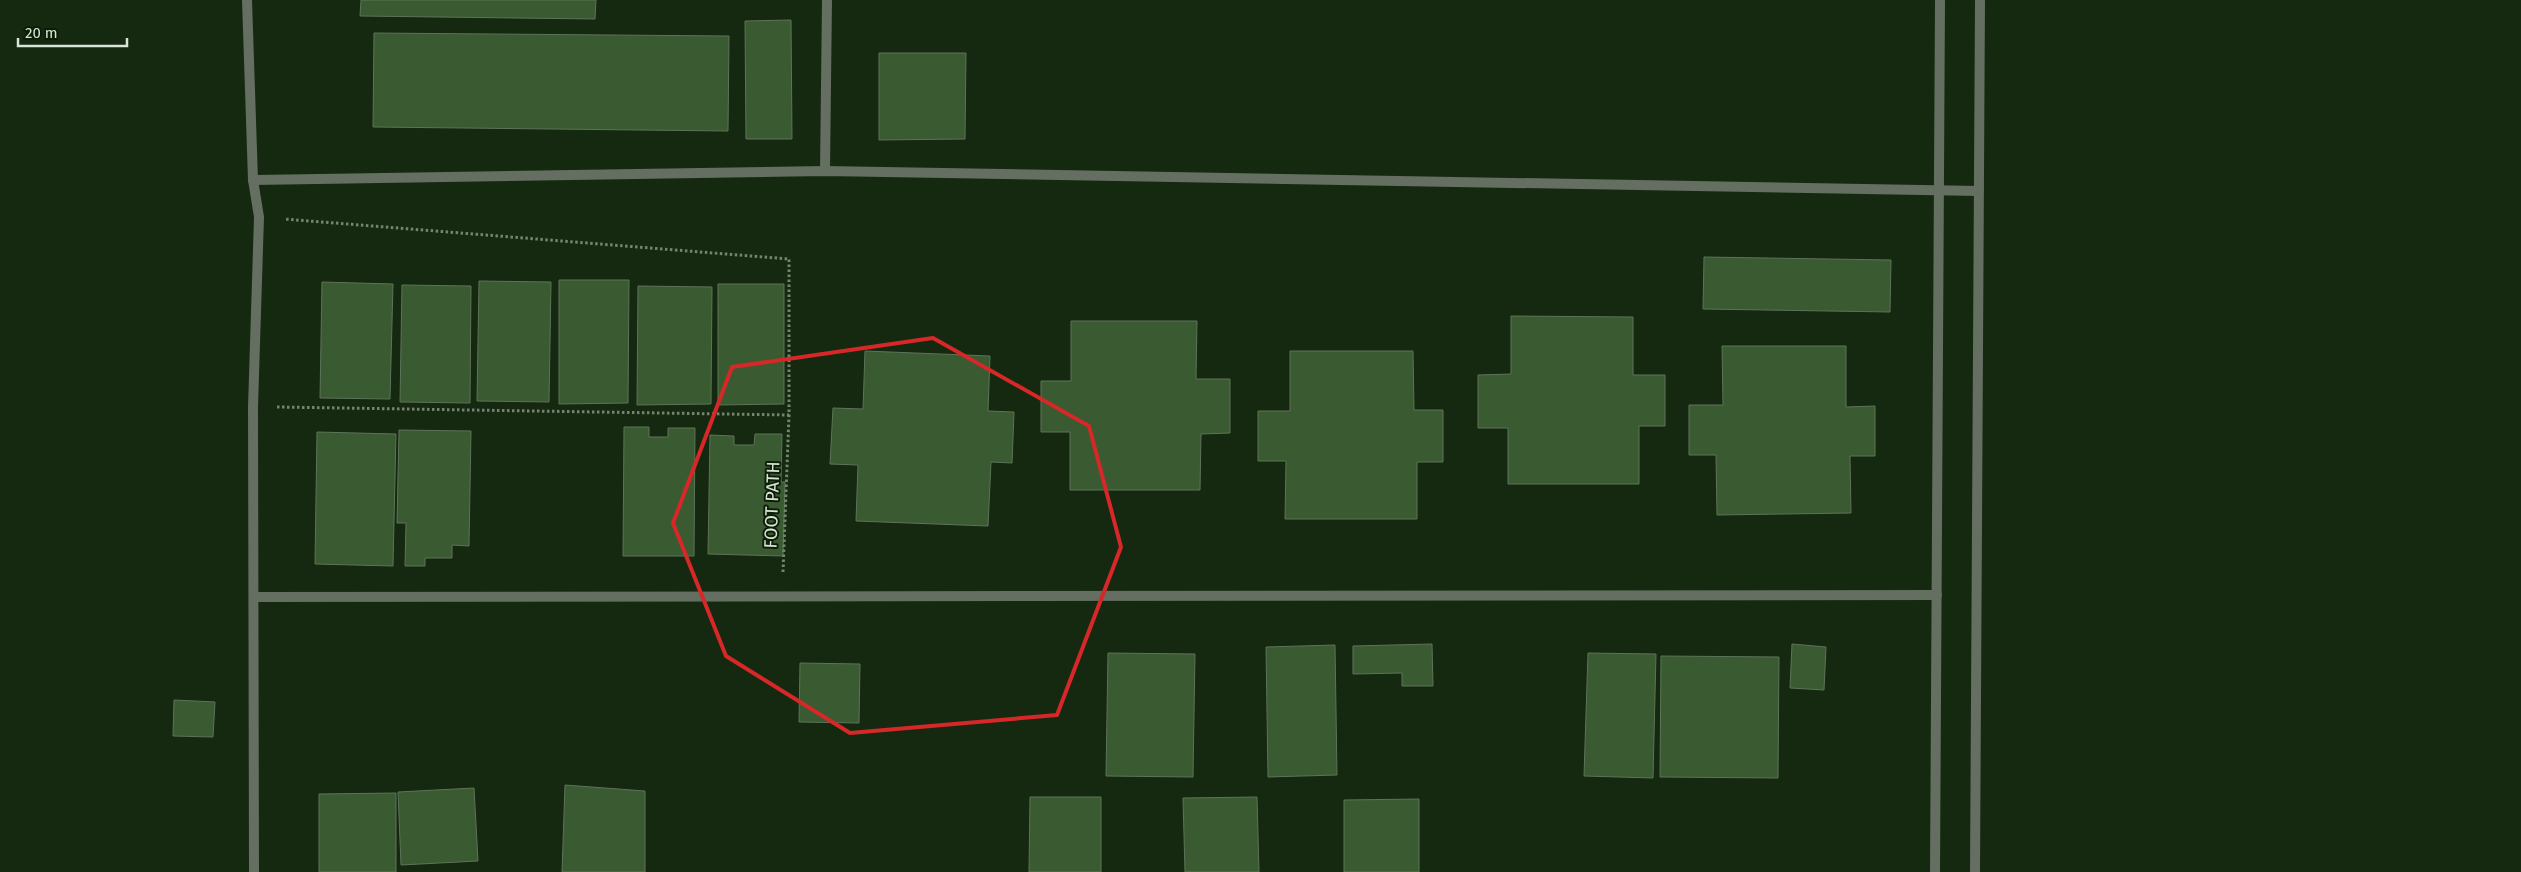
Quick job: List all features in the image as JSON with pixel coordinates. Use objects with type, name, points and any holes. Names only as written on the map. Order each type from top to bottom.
[{"type":"street","points":[[247,0],[253,180],[259,217],[253,407],[254,872]]},
{"type":"street","points":[[825,171],[827,0]]},
{"type":"street","points":[[1935,872],[1940,0]]},
{"type":"street","points":[[1975,872],[1980,0]]},
{"type":"street","points":[[253,180],[825,171],[1979,191]]},
{"type":"street","points":[[254,597],[1937,595]]},
{"type":"path","name":"FOOT PATH","points":[[259,217],[789,259],[789,415],[782,596]]},
{"type":"path","points":[[253,407],[789,415]]},
{"type":"highlighted area","points":[[933,338],[1089,426],[1121,547],[1057,715],[850,733],[726,656],[673,523],[732,367]]},
{"type":"building","points":[[361,0],[596,0],[595,19],[360,16]]},
{"type":"building","points":[[791,20],[792,139],[746,139],[745,21]]},
{"type":"building","points":[[374,33],[729,36],[728,131],[373,127]]},
{"type":"building","points":[[879,53],[966,53],[965,139],[879,140]]},
{"type":"building","points":[[1704,257],[1891,260],[1890,312],[1703,309]]},
{"type":"building","points":[[559,280],[629,280],[628,403],[559,404]]},
{"type":"building","points":[[479,281],[551,282],[549,402],[477,401]]},
{"type":"building","points":[[322,282],[393,284],[390,399],[320,398]]},
{"type":"building","points":[[718,284],[784,284],[784,404],[718,405]]},
{"type":"building","points":[[402,285],[471,286],[470,403],[400,402]]},
{"type":"building","points":[[638,286],[712,287],[711,404],[637,405]]},
{"type":"building","points":[[1511,316],[1633,317],[1633,375],[1665,375],[1665,426],[1639,426],[1639,484],[1508,484],[1508,428],[1478,428],[1478,375],[1511,374]]},
{"type":"building","points":[[1071,321],[1197,321],[1196,379],[1230,379],[1230,433],[1201,434],[1200,490],[1070,490],[1070,432],[1041,432],[1041,381],[1071,381]]},
{"type":"building","points":[[1722,346],[1846,346],[1846,407],[1875,406],[1875,456],[1850,456],[1851,513],[1717,515],[1716,455],[1689,455],[1689,405],[1723,405]]},
{"type":"building","points":[[865,351],[990,356],[988,411],[1014,412],[1012,463],[991,462],[988,526],[856,521],[858,465],[830,464],[833,408],[863,409]]},
{"type":"building","points":[[1290,351],[1413,351],[1414,410],[1443,410],[1443,462],[1417,462],[1417,519],[1285,519],[1286,461],[1258,461],[1258,411],[1290,411]]},
{"type":"building","points":[[624,427],[649,427],[649,437],[668,437],[668,428],[695,428],[694,556],[623,556]]},
{"type":"building","points":[[399,430],[471,431],[469,546],[452,545],[452,558],[425,558],[425,566],[405,566],[406,523],[397,523]]},
{"type":"building","points":[[317,432],[396,434],[393,566],[315,564]]},
{"type":"building","points":[[755,434],[782,434],[781,482],[785,482],[783,556],[708,554],[710,435],[734,436],[734,445],[754,445]]},
{"type":"building","points":[[1432,644],[1433,686],[1402,686],[1402,673],[1353,674],[1353,646]]},
{"type":"building","points":[[1792,644],[1826,647],[1824,690],[1790,688]]},
{"type":"building","points":[[1335,645],[1337,775],[1268,777],[1266,647]]},
{"type":"building","points":[[1108,653],[1195,654],[1193,777],[1106,776]]},
{"type":"building","points":[[1588,653],[1656,654],[1653,778],[1584,776]]},
{"type":"building","points":[[1661,656],[1779,657],[1778,778],[1660,777]]},
{"type":"building","points":[[800,663],[860,664],[859,723],[799,722]]},
{"type":"building","points":[[174,700],[215,702],[213,737],[173,736]]},
{"type":"building","points":[[565,785],[645,791],[645,872],[562,872]]},
{"type":"building","points":[[474,788],[478,861],[401,865],[398,792]]},
{"type":"building","points":[[396,793],[396,872],[319,872],[319,794]]},
{"type":"building","points":[[1030,797],[1101,797],[1101,872],[1029,872]]},
{"type":"building","points":[[1257,797],[1259,872],[1185,872],[1183,798]]},
{"type":"building","points":[[1419,799],[1419,872],[1344,872],[1344,800]]}]
